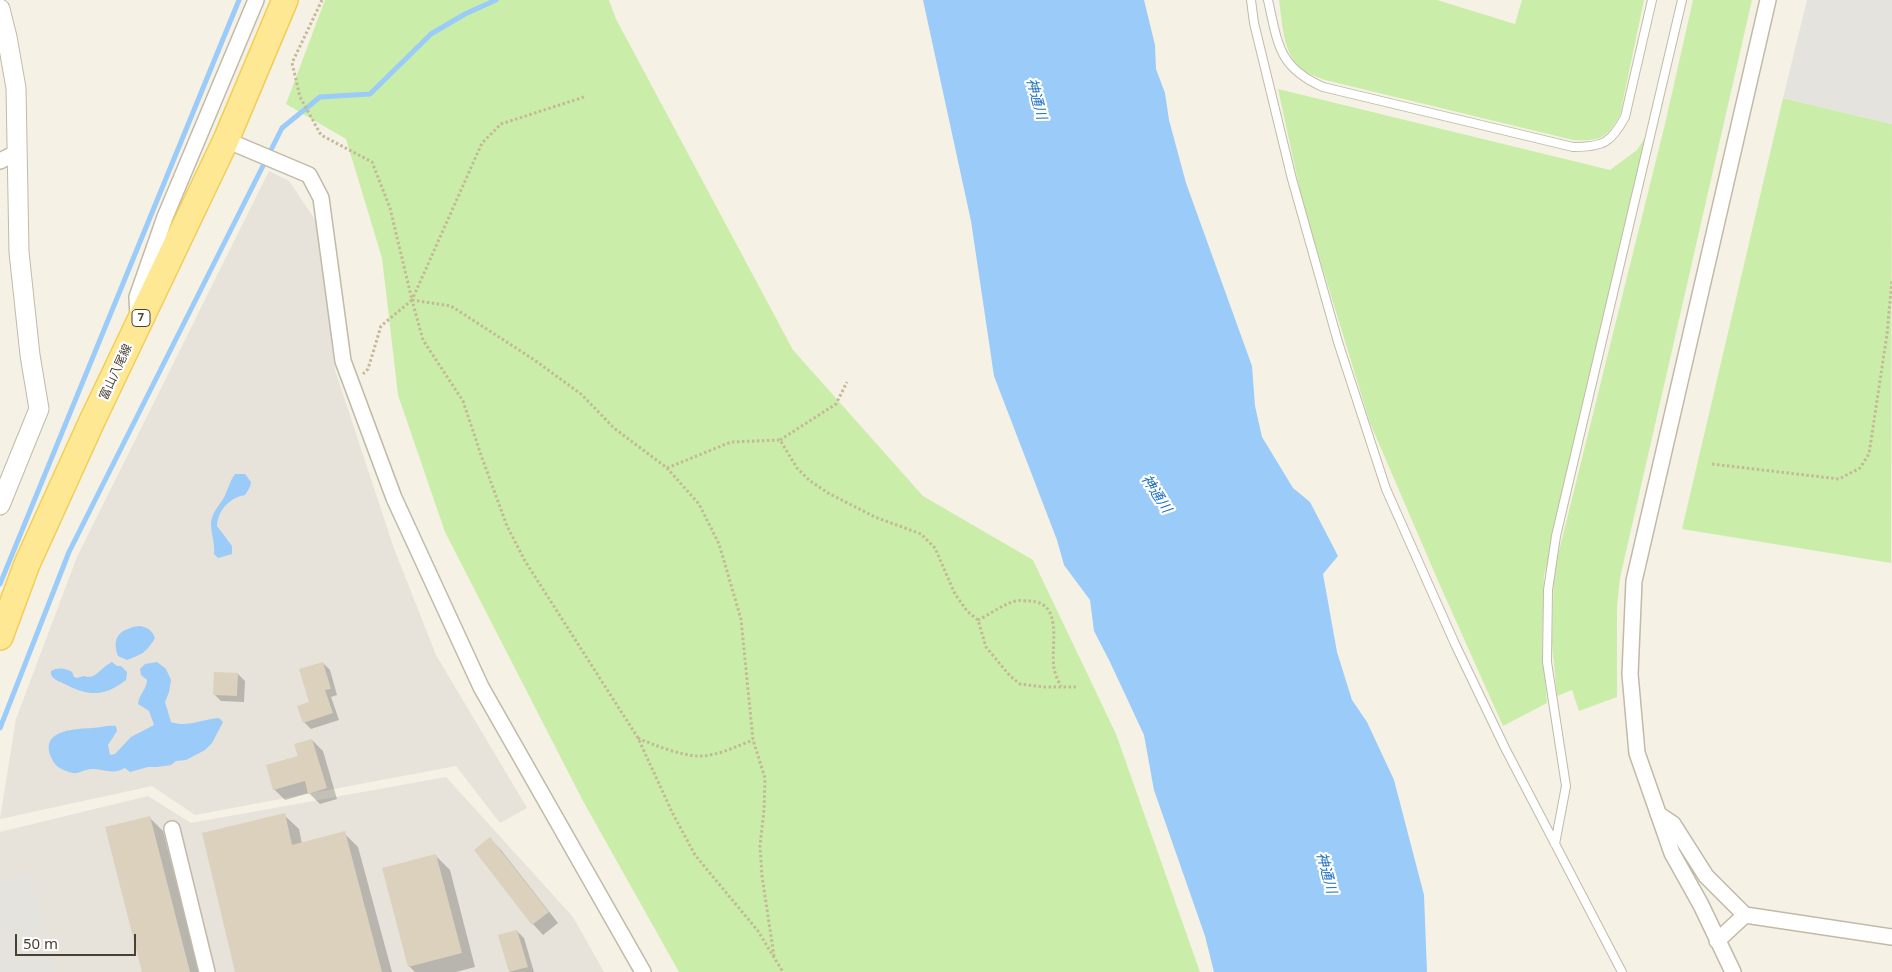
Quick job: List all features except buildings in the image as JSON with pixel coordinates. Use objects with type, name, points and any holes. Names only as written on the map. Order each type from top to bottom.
[{"type":"main road","name":"富山八尾線","points":[[0,636],[27,564],[226,140],[285,0]]},
{"type":"street","points":[[138,324],[137,297],[164,217],[256,0]]},
{"type":"street","points":[[1733,972],[1701,905],[1672,853],[1658,814],[1637,753],[1630,674],[1634,581],[1768,0]]},
{"type":"street","points":[[0,9],[8,37],[16,88],[19,252],[30,355],[39,409],[0,505]]},
{"type":"street","points":[[226,140],[309,175],[321,198],[343,362],[394,498],[481,687],[643,972]]},
{"type":"street","points":[[0,161],[18,152]]},
{"type":"street","points":[[1658,814],[1673,824],[1706,876],[1745,916],[1892,937]]},
{"type":"street","points":[[172,829],[207,972]]},
{"type":"street","points":[[1717,941],[1745,916]]},
{"type":"lane","points":[[1251,0],[1254,23],[1292,179],[1338,342],[1386,489],[1455,644],[1505,748],[1622,972]]},
{"type":"lane","points":[[1268,0],[1277,41],[1284,57],[1295,71],[1306,79],[1323,87],[1573,147],[1588,147],[1602,144],[1616,134],[1625,117],[1652,0]]},
{"type":"lane","points":[[1555,844],[1566,786],[1547,662],[1548,590],[1556,536],[1682,0]]},
{"type":"path","points":[[322,0],[292,63],[300,96],[321,135],[372,162],[390,208],[423,340],[463,401],[480,455],[507,526],[525,562],[638,738],[672,812],[695,855],[758,931],[783,972]]},
{"type":"path","points":[[353,385],[368,369],[381,326],[412,300],[482,143],[501,124],[584,96]]},
{"type":"path","points":[[1712,464],[1839,479],[1860,468],[1869,454],[1887,334],[1892,280]]},
{"type":"path","points":[[412,300],[451,306],[533,358],[581,394],[614,428],[667,468],[699,504],[719,544],[741,619],[754,740],[765,778],[760,846],[762,876],[775,959]]},
{"type":"path","points":[[667,468],[731,442],[780,440],[836,404],[847,382]]},
{"type":"path","points":[[780,440],[797,468],[809,480],[828,493],[875,517],[921,534],[935,548],[955,594],[967,611],[978,620],[986,647],[1010,676],[1020,684],[1076,687]]},
{"type":"path","points":[[978,620],[1016,601],[1035,601],[1044,605],[1050,612],[1052,619],[1054,629],[1054,668],[1061,687]]},
{"type":"path","points":[[638,738],[698,756],[721,752],[754,740]]},
{"type":"shaded area","points":[[1807,0],[1892,0],[1892,124],[1783,98]]},
{"type":"shaded area","points":[[269,171],[289,181],[318,224],[335,370],[393,546],[436,655],[527,808],[500,823],[456,766],[195,815],[152,786],[0,819],[16,719],[77,557]]},
{"type":"shaded area","points":[[446,777],[573,917],[604,972],[0,972],[0,832],[148,796],[191,823]]},
{"type":"shaded area","points":[[30,875],[55,972],[0,972],[0,882]]},
{"type":"green space","points":[[325,0],[609,0],[616,19],[793,350],[923,496],[1033,560],[1116,734],[1200,972],[679,972],[583,801],[445,532],[398,395],[382,258],[346,139],[286,104]]},
{"type":"green space","points":[[1279,0],[1437,0],[1515,24],[1522,0],[1644,0],[1620,115],[1611,129],[1602,137],[1590,140],[1573,140],[1325,80],[1306,72],[1298,66],[1288,49]]},
{"type":"green space","points":[[1693,0],[1752,0],[1620,578],[1617,607],[1617,697],[1579,711],[1572,690],[1557,696],[1552,643],[1554,571],[1665,124]]},
{"type":"green space","points":[[1278,89],[1610,170],[1637,150],[1656,121],[1544,576],[1542,646],[1547,703],[1503,726],[1370,423],[1303,204]]},
{"type":"green space","points":[[1783,98],[1892,124],[1891,563],[1682,529]]},
{"type":"water","name":"神通川","points":[[923,0],[1144,0],[1155,45],[1156,69],[1165,93],[1169,120],[1186,183],[1252,366],[1255,406],[1262,437],[1293,488],[1310,502],[1338,556],[1323,574],[1337,652],[1352,700],[1367,722],[1394,780],[1424,895],[1427,972],[1214,972],[1205,936],[1154,790],[1144,735],[1094,631],[1090,600],[1064,565],[1057,540],[994,376],[971,221]]},
{"type":"water","points":[[235,474],[245,474],[251,482],[250,487],[245,495],[229,502],[222,510],[217,526],[232,546],[232,554],[218,558],[214,554],[211,523]]},
{"type":"water","points":[[139,626],[149,629],[155,638],[152,643],[143,652],[127,660],[118,656],[116,643],[119,635],[127,629]]},
{"type":"water","points":[[112,662],[117,666],[121,666],[127,672],[126,680],[104,692],[83,692],[54,679],[51,675],[51,671],[62,669],[72,672],[74,677],[77,678],[88,677],[95,675]]},
{"type":"water","points":[[157,662],[166,669],[171,680],[165,702],[171,722],[189,724],[219,718],[223,722],[212,743],[205,750],[186,760],[176,761],[171,765],[148,767],[130,772],[125,768],[116,771],[92,769],[73,773],[63,770],[55,764],[49,749],[50,742],[60,733],[77,729],[116,726],[117,731],[108,745],[110,755],[115,754],[131,737],[154,725],[149,711],[138,704],[147,680],[141,675],[140,669],[145,664]]},
{"type":"waterway","points":[[0,584],[239,0]]},
{"type":"waterway","points":[[0,728],[69,552],[282,128],[320,97],[370,94],[431,34],[465,14],[496,0]]}]
